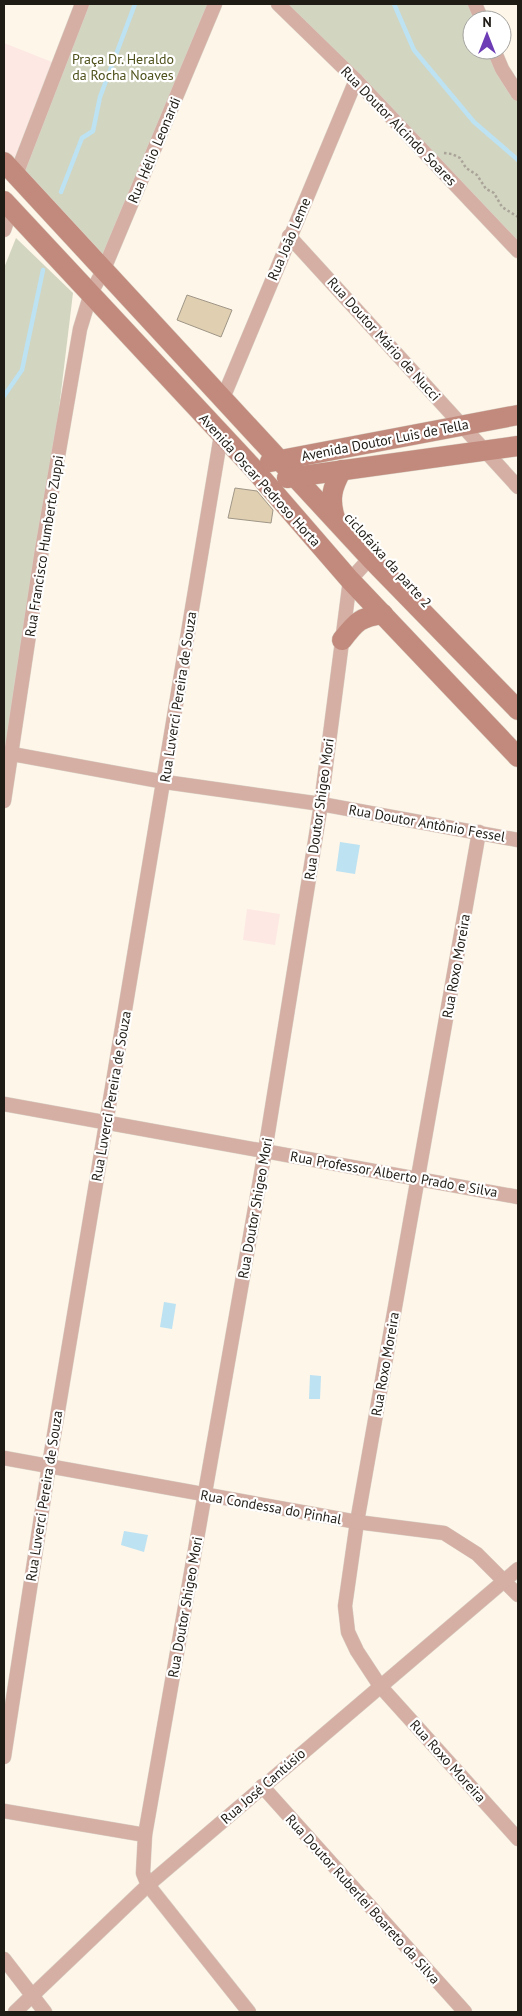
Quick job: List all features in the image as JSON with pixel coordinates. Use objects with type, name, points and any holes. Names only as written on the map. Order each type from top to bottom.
[{"type":"main road","name":"Avenida Oscar Pedroso Horta","points":[[10,168],[370,558],[518,710]]},
{"type":"main road","name":"Avenida Oscar Pedroso Horta","points":[[7,206],[91,293],[252,468],[350,580],[518,757]]},
{"type":"main road","name":"Avenida Doutor Luis de Tella","points":[[252,468],[279,460],[518,415]]},
{"type":"main road","name":"Avenida Doutor Luis de Tella","points":[[266,484],[296,476],[518,446]]},
{"type":"main road","points":[[335,518],[330,504],[332,491],[342,470]]},
{"type":"main road","points":[[342,640],[356,622],[367,616],[383,614]]},
{"type":"street","points":[[10,168],[82,4]]},
{"type":"street","name":"Rua Hélio Leonardi","points":[[91,293],[104,268],[215,4]]},
{"type":"street","name":"Rua Doutor Alcindo Soares","points":[[278,4],[356,80],[518,251]]},
{"type":"street","points":[[498,60],[518,94]]},
{"type":"street","points":[[502,69],[518,68]]},
{"type":"street","name":"Rua João Leme","points":[[224,398],[289,236],[356,80]]},
{"type":"street","points":[[4,230],[7,206]]},
{"type":"street","name":"Rua Doutor Mário de Nucci","points":[[289,236],[518,487]]},
{"type":"street","name":"Rua Francisco Humberto Zuppi","points":[[4,801],[42,549],[63,425],[80,329],[91,293]]},
{"type":"street","name":"Rua Luverci Pereira de Souza","points":[[4,1757],[48,1465],[165,782],[221,435]]},
{"type":"street","points":[[350,580],[370,558]]},
{"type":"street","name":"Rua Doutor Shigeo Mori","points":[[148,1886],[143,1873],[145,1835],[265,1151],[321,804],[350,580]]},
{"type":"street","name":"Rua Doutor Antônio Fessel","points":[[12,754],[165,782],[321,804],[518,840]]},
{"type":"street","name":"Rua Roxo Moreira","points":[[479,832],[357,1522],[345,1606],[348,1632],[380,1686],[518,1839]]},
{"type":"street","name":"Rua Professor Alberto Prado e Silva","points":[[4,1104],[518,1197]]},
{"type":"street","name":"Rua Condessa do Pinhal","points":[[4,1458],[357,1522],[444,1533],[477,1554],[518,1595]]},
{"type":"street","name":"Rua José Cantúsio","points":[[15,2012],[148,1886],[262,1786],[518,1568]]},
{"type":"street","name":"Rua Doutor Ruberlei Boareto da Silva","points":[[262,1786],[465,2012]]},
{"type":"street","points":[[4,1811],[145,1835]]},
{"type":"street","points":[[148,1886],[249,2012]]},
{"type":"street","points":[[4,1959],[45,2012]]},
{"type":"path","points":[[431,159],[444,153],[460,158],[466,168],[477,175],[486,189],[494,193],[502,207],[518,217]]},
{"type":"shaded area","points":[[4,43],[52,62],[12,164],[4,154]]},
{"type":"shaded area","points":[[247,909],[280,914],[275,945],[243,940]]},
{"type":"green space","name":"Praça Dr. Heraldo da Rocha Noaves","points":[[82,4],[215,4],[104,269],[16,175]]},
{"type":"green space","points":[[278,4],[475,4],[478,10],[462,10],[462,60],[499,60],[518,94],[518,251]]},
{"type":"green space","points":[[16,238],[73,293],[42,549],[4,801],[4,268]]},
{"type":"water","points":[[340,842],[360,845],[355,874],[336,871]]},
{"type":"water","points":[[164,1302],[176,1304],[172,1329],[160,1327]]},
{"type":"water","points":[[310,1375],[321,1376],[320,1399],[309,1399]]},
{"type":"water","points":[[124,1531],[148,1535],[144,1552],[121,1545]]},
{"type":"building","points":[[187,295],[232,310],[221,337],[177,320]]},
{"type":"building","points":[[235,488],[257,491],[273,510],[271,523],[228,518]]},
{"type":"waterway","points":[[61,192],[82,138],[93,131],[100,97],[135,4]]},
{"type":"waterway","points":[[394,4],[414,50],[474,122],[518,160]]},
{"type":"waterway","points":[[4,396],[22,370],[43,270]]}]
